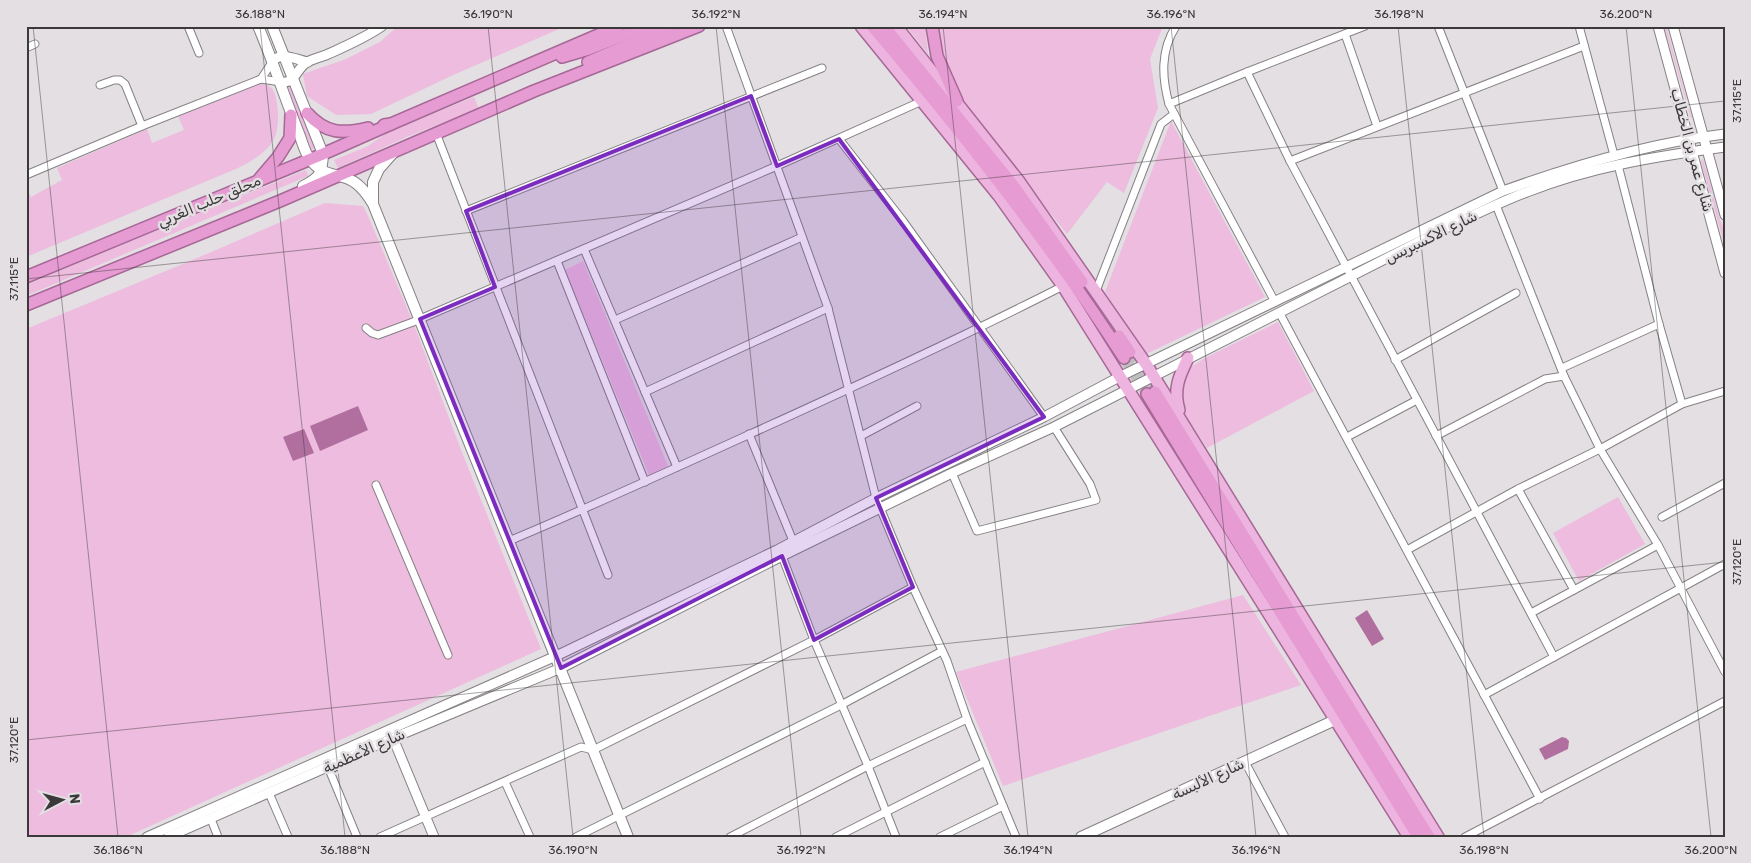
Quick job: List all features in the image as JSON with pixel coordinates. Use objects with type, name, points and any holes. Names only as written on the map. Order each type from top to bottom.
[{"type":"highway","points":[[307,113],[317,124],[333,131],[348,132],[391,124],[619,26]]},
{"type":"highway","points":[[514,70],[589,49],[647,26]]},
{"type":"highway","points":[[534,91],[591,60],[672,26]]},
{"type":"highway","points":[[534,91],[699,26]]},
{"type":"highway","points":[[872,26],[892,36]]},
{"type":"highway","points":[[884,26],[1009,188],[1094,311],[1127,355]]},
{"type":"highway","points":[[932,26],[937,56],[958,101]]},
{"type":"highway","name":"محلق حلب الغربي","points":[[26,305],[293,196],[534,91]]},
{"type":"highway","points":[[259,180],[278,157],[290,138],[292,115]]},
{"type":"highway","name":"محلق حلب الغربي","points":[[26,277],[391,124]]},
{"type":"highway","points":[[1418,837],[1322,682],[1151,393],[1428,837]]},
{"type":"main road","points":[[258,26],[310,159],[322,171],[338,177],[348,178],[364,189],[374,204],[628,837]]},
{"type":"main road","points":[[272,26],[323,154],[322,171],[313,181],[295,189],[293,196]]},
{"type":"main road","points":[[861,26],[922,101],[1009,188],[1096,291],[1153,375],[1438,837]]},
{"type":"main road","points":[[892,36],[958,101],[1063,286],[1409,837]]},
{"type":"main road","points":[[374,204],[373,182],[379,169],[394,152]]},
{"type":"main road","points":[[1184,426],[1177,403],[1176,390],[1180,373],[1188,358]]},
{"type":"main road","name":"شارع الألبسة","points":[[1081,837],[1335,720]]},
{"type":"street","points":[[188,26],[199,54]]},
{"type":"street","points":[[261,78],[287,82],[293,79],[299,69],[308,62],[366,37],[382,26]]},
{"type":"street","points":[[726,26],[828,308],[876,498],[942,651],[967,719],[1016,837]]},
{"type":"street","points":[[1176,26],[1172,32],[1164,57],[1163,84],[1169,104],[1275,302]]},
{"type":"street","points":[[1169,104],[1365,26]]},
{"type":"street","points":[[1438,26],[1503,191]]},
{"type":"street","points":[[1579,26],[1614,155]]},
{"type":"street","name":"شارع عمر بن الخطاب","points":[[1658,26],[1725,274]]},
{"type":"street","name":"شارع عمر بن الخطاب","points":[[1673,26],[1725,215]]},
{"type":"street","points":[[1344,34],[1377,126]]},
{"type":"street","points":[[26,48],[35,44]]},
{"type":"street","points":[[1290,161],[1584,46]]},
{"type":"street","points":[[26,174],[261,78],[278,57],[284,55],[308,62]]},
{"type":"street","points":[[466,211],[822,68]]},
{"type":"street","points":[[1247,72],[1290,161],[1346,268],[1554,657]]},
{"type":"street","points":[[100,85],[114,80],[120,80],[125,84],[142,126]]},
{"type":"street","points":[[366,328],[378,335],[420,319],[777,166],[922,101]]},
{"type":"street","points":[[1096,291],[1161,124],[1174,114]]},
{"type":"street","points":[[436,134],[608,575]]},
{"type":"street","points":[[148,837],[556,656],[793,542],[876,498],[1044,417],[1121,376],[1503,191],[1614,155],[1703,136],[1725,134]]},
{"type":"street","points":[[839,139],[903,221],[1044,417]]},
{"type":"street","name":"شارع الاكسبريس","points":[[881,508],[952,473],[1054,427],[1153,375],[1446,228],[1527,191],[1618,165],[1692,150],[1725,147]]},
{"type":"street","points":[[1618,165],[1659,324],[1682,404]]},
{"type":"street","points":[[1496,205],[1563,372],[1600,449],[1658,545],[1725,672]]},
{"type":"street","points":[[615,320],[802,237]]},
{"type":"street","points":[[584,249],[677,467]]},
{"type":"street","points":[[557,261],[645,482]]},
{"type":"street","points":[[509,541],[645,482],[849,389],[1063,286]]},
{"type":"street","points":[[1395,360],[1516,293]]},
{"type":"street","points":[[645,392],[828,308]]},
{"type":"street","points":[[1279,312],[1540,799]]},
{"type":"street","points":[[1436,436],[1545,379],[1563,372],[1659,324]]},
{"type":"street","points":[[1407,550],[1518,489],[1600,449],[1682,404],[1725,391]]},
{"type":"street","points":[[1346,438],[1417,400]]},
{"type":"street","points":[[861,436],[917,406]]},
{"type":"street","points":[[952,473],[977,531],[1096,500],[1090,484],[1054,427]]},
{"type":"street","points":[[750,434],[793,542]]},
{"type":"street","points":[[1662,517],[1725,484]]},
{"type":"street","points":[[376,485],[448,655]]},
{"type":"street","points":[[1518,489],[1574,590]]},
{"type":"street","name":"شارع الأعظمية","points":[[168,837],[393,738],[561,668],[881,508]]},
{"type":"street","points":[[1531,613],[1658,545]]},
{"type":"street","points":[[782,556],[814,640],[896,837]]},
{"type":"street","points":[[1484,695],[1725,564]]},
{"type":"street","points":[[380,837],[581,747],[593,750],[814,640],[913,587]]},
{"type":"street","points":[[576,837],[841,705],[942,651]]},
{"type":"street","points":[[1465,837],[1725,700]]},
{"type":"street","points":[[730,837],[868,766],[967,719]]},
{"type":"street","points":[[393,738],[434,837]]},
{"type":"street","points":[[836,837],[985,762]]},
{"type":"street","points":[[1245,762],[1285,837]]},
{"type":"street","points":[[328,767],[357,837]]},
{"type":"street","points":[[505,782],[530,837]]},
{"type":"street","points":[[269,793],[288,837]]},
{"type":"street","points":[[940,837],[1003,806]]},
{"type":"street","points":[[211,819],[218,837]]},
{"type":"highlighted area","points":[[751,96],[777,166],[839,139],[1044,417],[876,498],[913,587],[814,640],[782,556],[561,668],[420,319],[495,287],[466,211]]},
{"type":"shaded area","points":[[398,26],[566,26],[451,76],[371,114],[336,115],[307,96],[303,74],[346,59],[380,42]]},
{"type":"shaded area","points":[[906,26],[925,26],[928,54]]},
{"type":"shaded area","points":[[937,26],[1163,26],[1150,59],[1158,108],[1124,193],[1107,182],[1067,234],[961,98],[944,64]]},
{"type":"shaded area","points":[[1664,26],[1666,26],[1692,118],[1691,118]]},
{"type":"shaded area","points":[[259,84],[267,85],[273,90],[277,101],[278,115],[274,139],[258,156],[238,168],[26,257],[26,187],[31,197],[62,180],[57,168],[147,129],[152,143],[184,130],[178,116]]},
{"type":"shaded area","points":[[291,84],[317,147],[311,150],[286,87]]},
{"type":"shaded area","points":[[474,97],[479,109],[409,136],[338,168],[334,160],[368,146],[388,132]]},
{"type":"shaded area","points":[[1171,121],[1265,297],[1146,354],[1105,292]]},
{"type":"shaded area","points":[[1703,159],[1720,220],[1725,230],[1725,247],[1701,161]]},
{"type":"shaded area","points":[[306,170],[308,176],[26,296],[26,285]]},
{"type":"shaded area","points":[[325,203],[363,206],[368,216],[413,322],[461,450],[541,649],[126,837],[26,837],[26,329]]},
{"type":"shaded area","points":[[583,261],[668,466],[649,475],[565,270]]},
{"type":"shaded area","points":[[1278,322],[1314,391],[1207,448],[1185,415],[1179,400],[1188,369],[1205,358]]},
{"type":"shaded area","points":[[358,406],[368,430],[320,451],[310,426]]},
{"type":"shaded area","points":[[304,429],[314,453],[293,461],[283,437]]},
{"type":"shaded area","points":[[1618,497],[1645,544],[1579,581],[1553,533]]},
{"type":"shaded area","points":[[1243,595],[1301,685],[1003,786],[956,672]]},
{"type":"shaded area","points":[[1367,610],[1384,639],[1372,646],[1355,618]]},
{"type":"shaded area","points":[[1562,737],[1569,741],[1568,749],[1545,760],[1539,749]]},
{"type":"tunnel","points":[[1130,352],[1155,392]]},
{"type":"tunnel","points":[[1124,358],[1147,394]]}]
